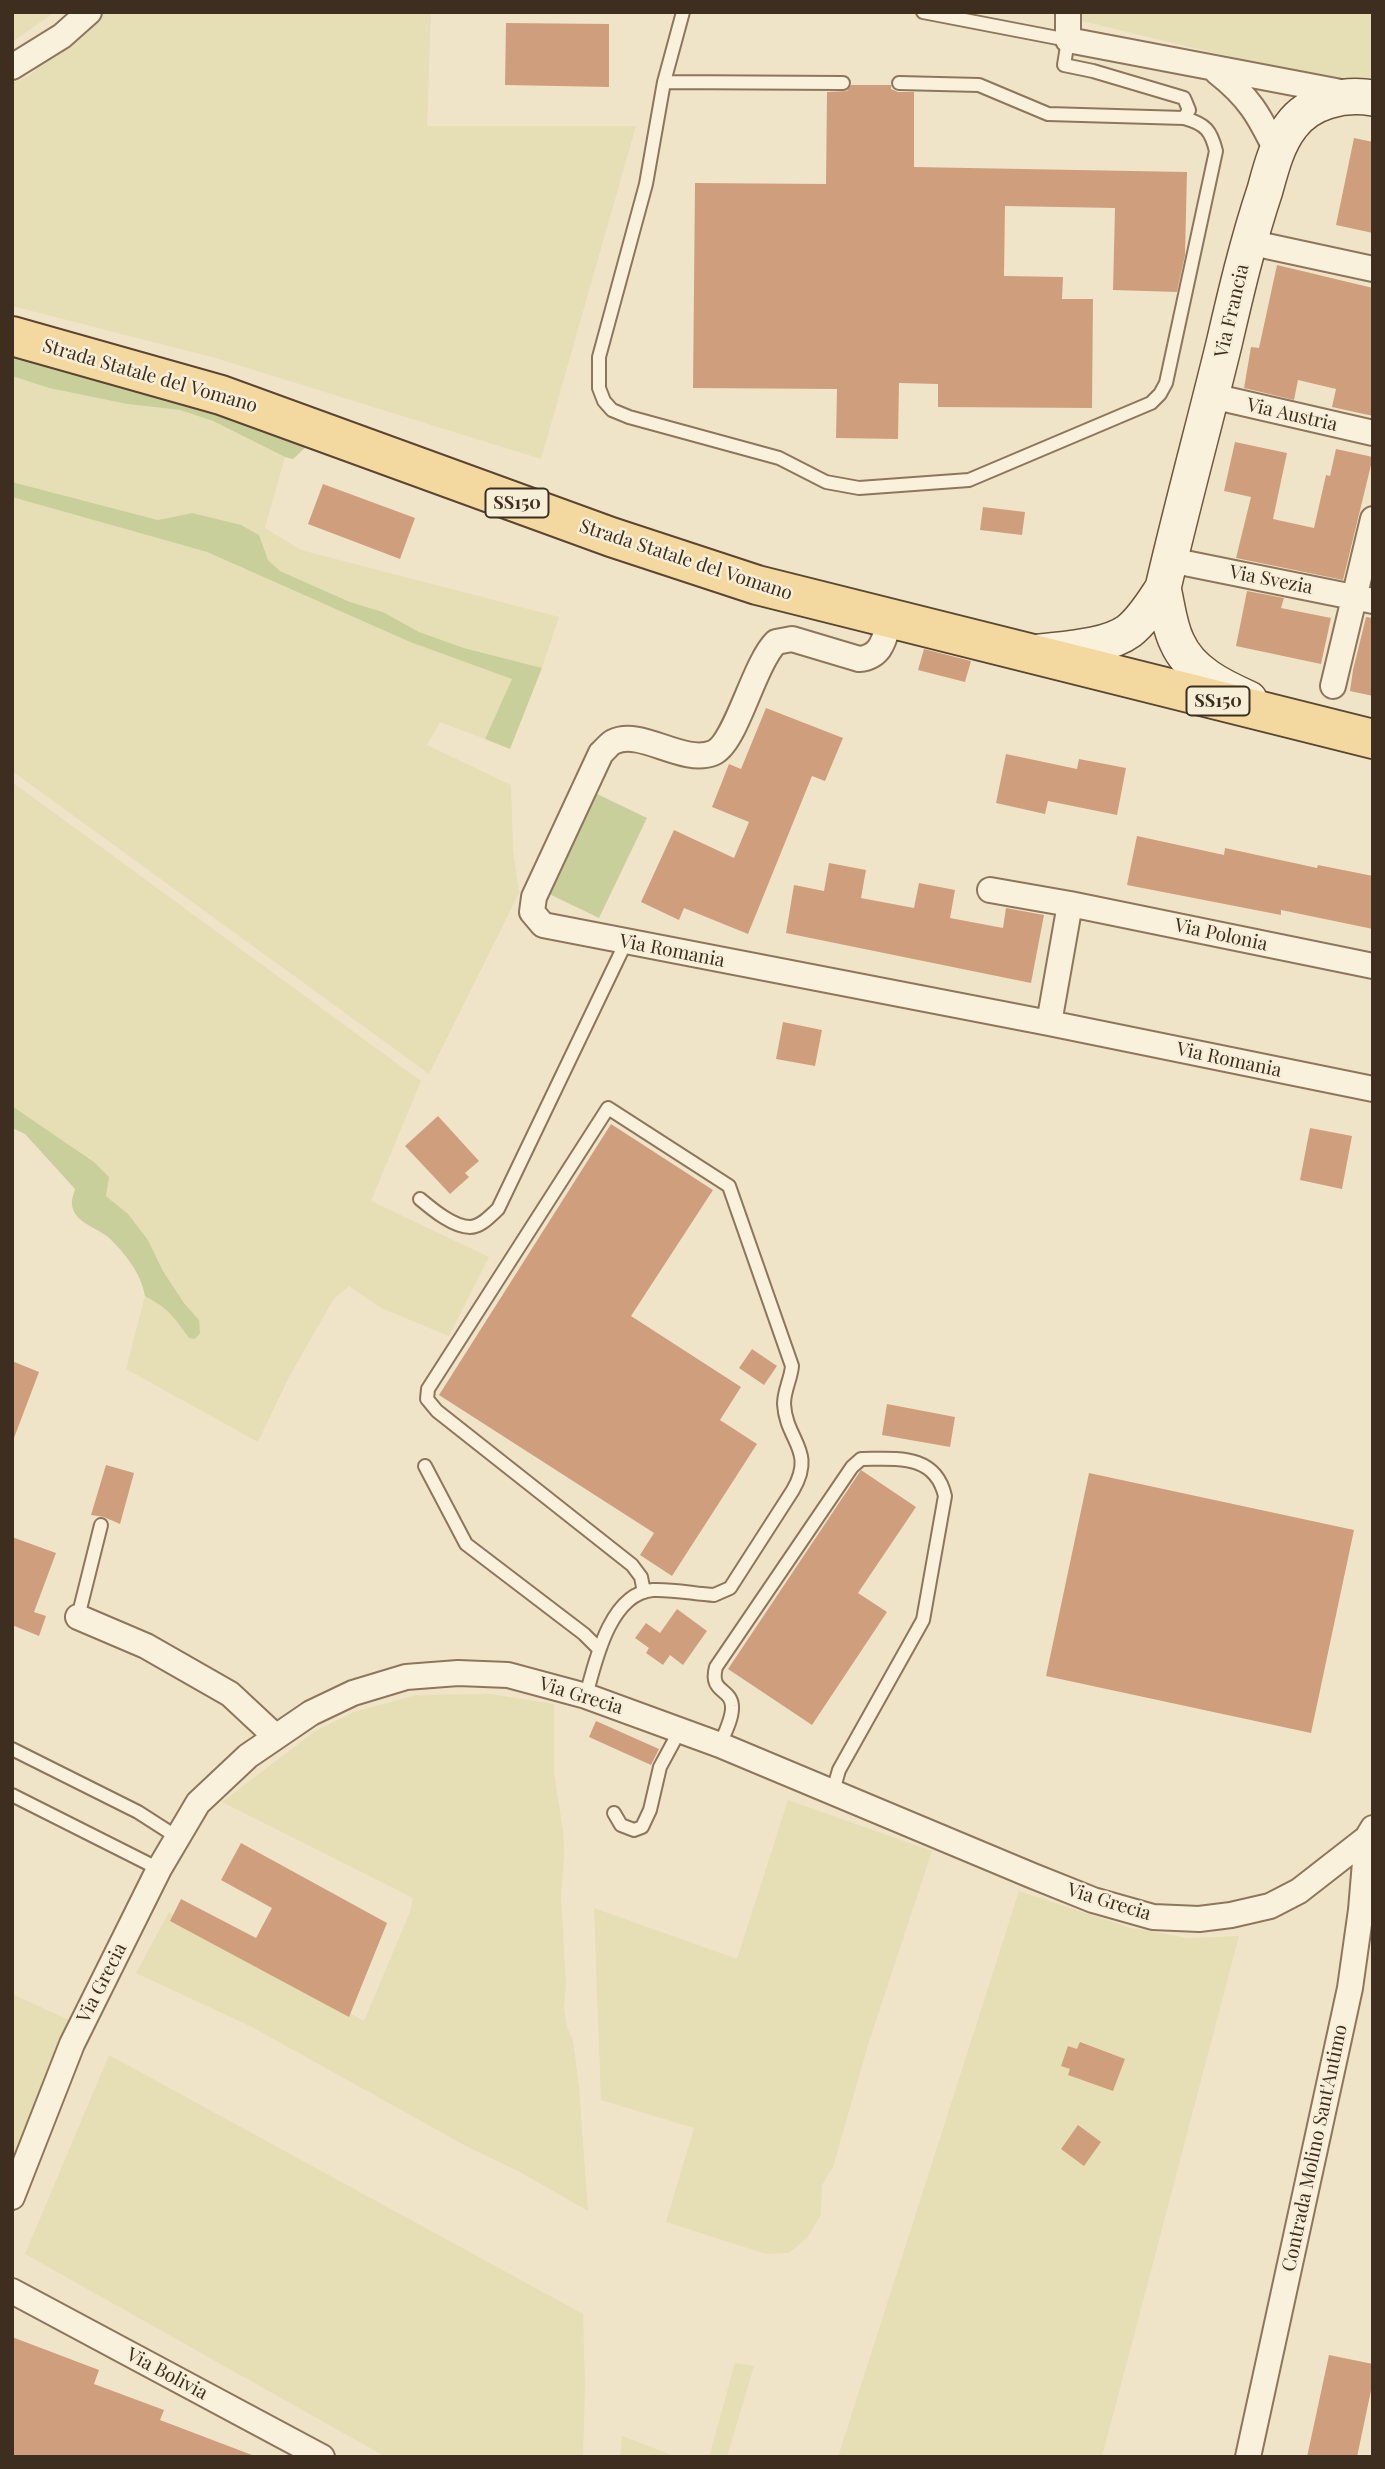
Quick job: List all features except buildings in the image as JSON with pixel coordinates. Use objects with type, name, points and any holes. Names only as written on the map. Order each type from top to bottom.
[{"type":"main road","points":[[1284,138],[1304,113],[1318,105],[1334,99],[1365,96]]},
{"type":"main road","name":"Via Francia","points":[[1142,682],[1159,658],[1162,596],[1248,242],[1284,138]]},
{"type":"main road","name":"Strada Statale del Vomano","points":[[12,336],[221,394],[696,566],[757,585],[1373,739]]},
{"type":"main road","points":[[1027,654],[1108,641],[1128,631],[1162,596],[1177,642],[1186,657],[1206,676],[1294,720]]},
{"type":"street","points":[[12,68],[62,36],[89,12]]},
{"type":"street","points":[[1068,12],[1068,40],[1365,96]]},
{"type":"street","points":[[1213,69],[1239,89],[1258,114],[1284,138],[1292,108],[1281,90],[1266,78]]},
{"type":"street","points":[[1248,242],[1373,269]]},
{"type":"street","name":"Via Austria","points":[[1212,396],[1373,433]]},
{"type":"street","points":[[1333,686],[1363,599],[1373,519]]},
{"type":"street","name":"Via Svezia","points":[[1162,596],[1363,599]]},
{"type":"street","name":"Via Romania","points":[[890,620],[880,650],[867,659],[792,639],[776,642],[758,669],[725,744],[712,753],[688,754],[629,738],[612,742],[601,753],[534,897],[531,912],[543,925],[1373,1089]]},
{"type":"street","name":"Via Polonia","points":[[990,890],[1373,966]]},
{"type":"street","points":[[1049,1023],[1070,904]]},
{"type":"street","points":[[78,1617],[146,1646],[230,1694],[275,1736]]},
{"type":"street","name":"Via Grecia","points":[[12,2197],[72,2044],[159,1869],[198,1803],[217,1783],[275,1736],[311,1713],[353,1693],[406,1677],[458,1673],[508,1675],[586,1696],[720,1745],[1093,1900],[1153,1917],[1199,1919],[1270,1906],[1299,1891],[1370,1833]]},
{"type":"street","name":"Contrada Molino Sant'Antimo","points":[[1248,2457],[1350,1988],[1370,1833]]},
{"type":"street","name":"Via Bolivia","points":[[12,2291],[322,2457]]},
{"type":"lane","points":[[683,12],[664,82],[646,184],[599,357],[598,388],[612,410],[779,458],[826,482],[859,488],[969,480],[1151,403],[1166,383],[1216,151],[1212,134],[1198,121],[1184,118],[1048,114],[979,85],[899,83]]},
{"type":"lane","points":[[923,12],[1068,40],[1064,65],[1184,98],[1189,110],[1184,118]]},
{"type":"lane","points":[[664,82],[843,83]]},
{"type":"lane","points":[[421,1199],[436,1213],[469,1227],[483,1223],[498,1209],[626,942]]},
{"type":"lane","points":[[586,1696],[599,1649],[623,1604],[633,1596],[654,1590],[714,1595],[730,1588],[793,1490],[801,1476],[803,1465],[784,1402],[792,1366],[729,1186],[608,1108],[428,1389],[427,1399],[437,1411],[632,1565],[640,1577],[644,1592]]},
{"type":"lane","points":[[720,1745],[732,1713],[732,1703],[730,1698],[716,1687],[716,1667],[852,1467],[861,1459],[920,1463],[934,1472],[943,1484],[945,1496],[923,1620],[839,1770],[833,1791]]},
{"type":"lane","points":[[425,1466],[466,1544],[584,1634],[599,1649]]},
{"type":"lane","points":[[78,1617],[102,1525]]},
{"type":"lane","points":[[614,1813],[621,1825],[635,1830],[642,1827],[650,1810],[660,1767],[680,1730]]},
{"type":"lane","points":[[12,1749],[138,1812],[177,1837]]},
{"type":"lane","points":[[12,1795],[159,1869]]},
{"type":"shaded area","points":[[12,12],[55,12],[12,42]]},
{"type":"shaded area","points":[[98,12],[431,12],[427,126],[636,126],[541,459],[212,357],[12,306],[12,83],[30,75]]},
{"type":"shaded area","points":[[1078,12],[1361,12],[1373,15],[1373,84],[1264,65],[1078,20]]},
{"type":"shaded area","points":[[12,376],[49,388],[127,404],[180,410],[213,421],[285,457],[265,528],[301,550],[559,617],[542,668],[464,648],[419,632],[383,612],[350,602],[280,571],[268,560],[259,535],[192,513],[158,520],[12,482]]},
{"type":"shaded area","points":[[12,497],[207,552],[410,642],[513,679],[485,739],[440,722],[427,745],[511,785],[513,850],[519,893],[429,1074],[12,771]]},
{"type":"shaded area","points":[[12,782],[421,1081],[371,1201],[489,1257],[449,1336],[381,1308],[349,1286],[333,1300],[289,1377],[258,1442],[126,1369],[145,1296],[178,1320],[181,1328],[199,1320],[163,1271],[148,1240],[128,1214],[106,1196],[108,1177],[94,1162],[12,1106]]},
{"type":"shaded area","points":[[490,1694],[554,1704],[554,1773],[564,1854],[561,1897],[566,1984],[564,2008],[567,2027],[573,2040],[579,2087],[588,2211],[252,2027],[136,1973],[169,1912],[364,2021],[410,1912],[413,1898],[222,1802],[314,1732],[354,1712],[416,1695]]},
{"type":"shaded area","points":[[788,1800],[932,1851],[868,2045],[833,2167],[822,2185],[821,2215],[807,2238],[789,2253],[766,2254],[666,2222],[694,2128],[601,2100],[594,1908],[737,1959]]},
{"type":"shaded area","points":[[1019,1891],[1131,1928],[1188,1938],[1239,1936],[1102,2457],[838,2457]]},
{"type":"shaded area","points":[[12,1994],[71,2021],[12,2169]]},
{"type":"shaded area","points":[[109,2055],[583,2314],[583,2457],[386,2457],[25,2254]]},
{"type":"shaded area","points":[[735,2363],[754,2366],[727,2457],[709,2457]]},
{"type":"shaded area","points":[[622,2436],[677,2457],[620,2457]]},
{"type":"green space","points":[[12,348],[306,438],[306,447],[293,459],[213,421],[180,410],[127,404],[49,388],[12,376]]},
{"type":"green space","points":[[12,482],[158,520],[192,513],[241,525],[259,535],[268,560],[280,571],[350,602],[383,612],[419,632],[464,648],[542,668],[510,749],[485,739],[512,679],[410,642],[207,552],[12,497]]},
{"type":"green space","points":[[593,792],[647,818],[599,918],[545,892]]},
{"type":"green space","points":[[12,1106],[94,1162],[109,1177],[106,1196],[128,1214],[148,1240],[163,1271],[199,1320],[200,1333],[195,1339],[189,1338],[166,1309],[145,1296],[136,1271],[114,1243],[77,1216],[72,1203],[75,1189],[25,1134],[12,1128]]}]
